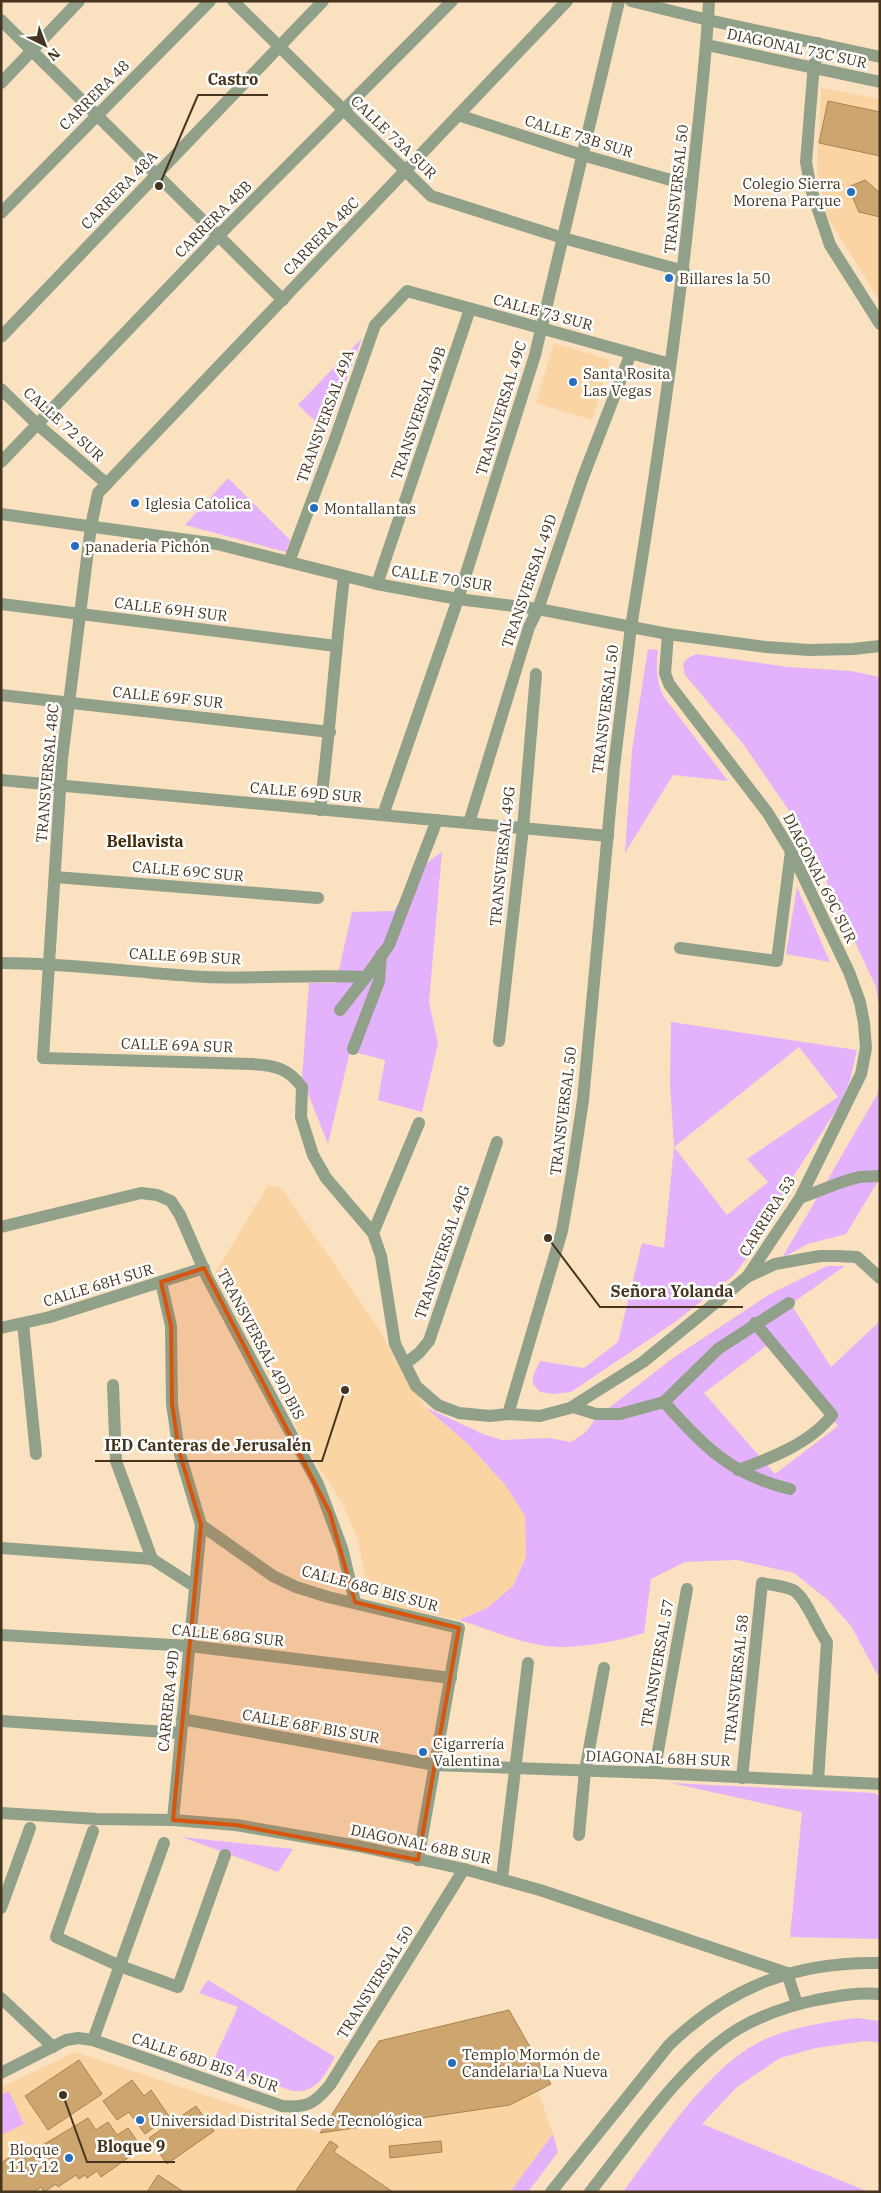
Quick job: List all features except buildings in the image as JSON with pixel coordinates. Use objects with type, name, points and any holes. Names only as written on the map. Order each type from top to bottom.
[{"type":"street","points":[[1,83],[79,1]]},
{"type":"street","name":"CARRERA 48","points":[[1,213],[210,1]]},
{"type":"street","name":"CALLE 73A SUR","points":[[233,1],[344,112],[407,170],[431,196],[563,238],[684,271]]},
{"type":"street","name":"CARRERA 48A","points":[[1,337],[323,1]]},
{"type":"street","name":"CARRERA 48B","points":[[1,462],[218,236],[344,112],[452,1]]},
{"type":"street","name":"CARRERA 48C","points":[[102,488],[567,1]]},
{"type":"street","name":"TRANSVERSAL 49C","points":[[383,815],[458,599],[535,355],[619,1]]},
{"type":"street","name":"DIAGONAL 73C SUR","points":[[631,1],[708,20],[880,57]]},
{"type":"street","name":"TRANSVERSAL 50","points":[[508,1414],[562,1231],[583,1100],[614,767],[631,627],[660,450],[670,364],[684,271],[707,45],[709,1]]},
{"type":"street","points":[[1,20],[282,300]]},
{"type":"street","points":[[818,43],[814,67],[806,162],[815,205],[830,245],[880,324]]},
{"type":"street","name":"DIAGONAL 73C SUR","points":[[707,45],[880,82]]},
{"type":"street","name":"CALLE 73B SUR","points":[[458,116],[582,155],[692,186]]},
{"type":"street","name":"CALLE 73 SUR","points":[[407,291],[670,364]]},
{"type":"street","name":"TRANSVERSAL 49A","points":[[289,562],[335,439],[374,325],[407,291]]},
{"type":"street","name":"TRANSVERSAL 49B","points":[[377,584],[470,309]]},
{"type":"street","name":"TRANSVERSAL 49D","points":[[469,823],[529,626],[538,609],[582,477],[630,353]]},
{"type":"street","name":"CALLE 72 SUR","points":[[1,389],[102,488]]},
{"type":"street","name":"TRANSVERSAL 48C","points":[[43,1058],[60,785],[92,526],[102,488]]},
{"type":"street","name":"CALLE 70 SUR","points":[[1,514],[217,544],[377,584],[458,599],[538,609],[668,634],[766,647],[809,650],[853,650],[880,646]]},
{"type":"street","points":[[320,810],[330,732],[336,646],[344,576]]},
{"type":"street","name":"CALLE 69H SUR","points":[[1,604],[336,646]]},
{"type":"street","name":"DIAGONAL 69C SUR","points":[[668,634],[665,673],[669,684],[767,812],[791,851],[850,972],[860,1002],[866,1048]]},
{"type":"street","name":"TRANSVERSAL 49G","points":[[498,1041],[523,828],[536,674]]},
{"type":"street","name":"CALLE 69F SUR","points":[[1,695],[330,732]]},
{"type":"street","name":"CALLE 69D SUR","points":[[1,780],[608,836]]},
{"type":"street","points":[[340,1010],[389,945],[437,820]]},
{"type":"street","points":[[680,948],[777,960],[791,851]]},
{"type":"street","name":"CALLE 69C SUR","points":[[54,877],[318,898]]},
{"type":"street","points":[[353,1049],[379,981],[381,955]]},
{"type":"street","name":"CALLE 69B SUR","points":[[1,963],[49,963],[208,977],[331,975],[366,977]]},
{"type":"street","name":"CARRERA 53","points":[[508,1414],[540,1416],[573,1407],[643,1362],[747,1277],[800,1198],[861,1074],[866,1048]]},
{"type":"street","name":"CALLE 69A SUR","points":[[43,1058],[274,1066],[286,1070],[302,1087],[301,1117],[313,1156],[326,1178],[373,1232]]},
{"type":"street","points":[[419,1122],[373,1232],[380,1256],[395,1344],[416,1386],[438,1405],[460,1413],[490,1416],[508,1414]]},
{"type":"street","name":"TRANSVERSAL 49G","points":[[405,1364],[420,1353],[429,1341],[497,1142]]},
{"type":"street","points":[[800,1198],[859,1177],[880,1176]]},
{"type":"street","name":"TRANSVERSAL 49D BIS","points":[[1,1226],[141,1192],[157,1194],[171,1201],[180,1215],[204,1268],[318,1484],[342,1548],[355,1602]]},
{"type":"street","points":[[747,1277],[775,1264],[820,1256],[837,1256],[857,1257],[880,1278]]},
{"type":"street","name":"CALLE 68H SUR","points":[[1,1328],[23,1324],[204,1268]]},
{"type":"street","points":[[161,1282],[171,1326],[172,1404],[178,1451],[201,1525]]},
{"type":"street","points":[[573,1407],[596,1414],[620,1414],[664,1402],[718,1349],[789,1303]]},
{"type":"street","points":[[23,1324],[36,1454]]},
{"type":"street","points":[[738,1470],[775,1457],[796,1445],[832,1415],[755,1324]]},
{"type":"street","points":[[113,1385],[116,1461],[152,1559]]},
{"type":"street","points":[[664,1402],[701,1443],[738,1470],[765,1483],[790,1489]]},
{"type":"street","name":"CALLE 68G BIS SUR","points":[[201,1525],[273,1576],[304,1589],[328,1597],[460,1628],[451,1678]]},
{"type":"street","name":"CARRERA 49D","points":[[172,1820],[201,1525]]},
{"type":"street","points":[[1,1548],[152,1559],[194,1586]]},
{"type":"street","name":"TRANSVERSAL 58","points":[[742,1778],[762,1583],[793,1590],[802,1599],[820,1633],[827,1642],[818,1781]]},
{"type":"street","name":"TRANSVERSAL 57","points":[[654,1773],[686,1589]]},
{"type":"street","name":"CALLE 68G SUR","points":[[1,1636],[190,1646],[451,1678]]},
{"type":"street","points":[[502,1878],[528,1663]]},
{"type":"street","points":[[579,1835],[585,1771],[604,1668]]},
{"type":"street","points":[[418,1860],[451,1678]]},
{"type":"street","name":"CALLE 68F BIS SUR","points":[[182,1720],[435,1765]]},
{"type":"street","points":[[1,1721],[181,1733]]},
{"type":"street","name":"DIAGONAL 68H SUR","points":[[435,1765],[880,1784]]},
{"type":"street","name":"DIAGONAL 68B SUR","points":[[1,1812],[97,1819],[172,1820],[236,1825],[358,1846],[502,1878],[591,1906],[787,1973]]},
{"type":"street","points":[[1,1908],[30,1828]]},
{"type":"street","points":[[93,1831],[56,1937],[120,1966],[178,1987],[225,1855]]},
{"type":"street","points":[[93,2040],[164,1843]]},
{"type":"street","name":"TRANSVERSAL 50","points":[[307,2105],[318,2098],[330,2085],[464,1869]]},
{"type":"street","points":[[552,2192],[653,2064],[685,2030],[752,1986],[787,1973],[824,1966],[880,1963]]},
{"type":"street","points":[[787,1973],[797,2004]]},
{"type":"street","points":[[590,2192],[678,2081],[716,2044],[765,2016],[797,2004],[846,1995],[880,1994]]},
{"type":"street","points":[[1,1998],[53,2047]]},
{"type":"street","name":"CALLE 68D BIS A SUR","points":[[1,2073],[66,2040],[78,2038],[93,2040],[282,2106],[297,2107],[307,2105]]},
{"type":"highlighted area","points":[[204,1268],[330,1513],[355,1602],[459,1628],[418,1860],[236,1825],[173,1820],[201,1525],[179,1451],[172,1404],[171,1326],[161,1282]]},
{"type":"shaded area","name":"Colegio Sierra Morena Parque","points":[[821,88],[880,99],[880,301],[827,216],[817,169]]},
{"type":"shaded area","points":[[362,338],[327,432],[298,405]]},
{"type":"shaded area","name":"Santa Rosita Las Vegas","points":[[554,343],[610,360],[592,420],[536,403]]},
{"type":"shaded area","points":[[228,478],[290,540],[286,552],[185,525]]},
{"type":"shaded area","points":[[648,649],[658,650],[657,674],[664,697],[728,781],[673,775],[625,853],[632,750]]},
{"type":"shaded area","points":[[696,654],[788,667],[851,671],[880,677],[880,1012],[876,987],[803,831],[744,745],[685,675],[683,664],[688,658]]},
{"type":"shaded area","points":[[442,852],[429,1002],[438,1044],[422,1112],[378,1100],[385,1060],[350,1051],[328,1144],[302,1078],[309,983],[336,983],[352,912],[394,911],[420,871]]},
{"type":"shaded area","points":[[797,887],[830,962],[786,954]]},
{"type":"shaded area","points":[[671,1022],[857,1050],[850,1080],[839,1106],[791,1180],[754,1248],[734,1275],[675,1322],[571,1392],[553,1394],[540,1392],[533,1384],[533,1376],[540,1361],[584,1368],[618,1342],[642,1243],[664,1248],[674,1147],[670,1084]],"holes":[[[799,1047],[838,1097],[747,1159],[768,1182],[727,1215],[674,1147]]]},
{"type":"shaded area","points":[[880,1082],[880,1178],[846,1234],[808,1244],[782,1258],[877,1095]]},
{"type":"shaded area","points":[[268,1185],[282,1189],[379,1329],[403,1373],[425,1407],[467,1443],[506,1486],[525,1515],[526,1557],[513,1586],[487,1608],[459,1620],[392,1606],[368,1590],[358,1541],[342,1502],[316,1463],[214,1275]]},
{"type":"shaded area","points":[[827,1266],[845,1266],[791,1304],[831,1367],[880,1321],[880,1674],[877,1674],[851,1626],[828,1600],[794,1573],[737,1560],[685,1562],[651,1579],[644,1633],[614,1641],[584,1646],[551,1647],[524,1642],[459,1620],[487,1608],[513,1586],[526,1557],[525,1516],[506,1486],[467,1443],[425,1407],[483,1434],[502,1440],[549,1438],[571,1442],[586,1432],[596,1418],[673,1358],[770,1294]],"holes":[[[769,1344],[838,1426],[775,1474],[704,1393]]]},
{"type":"shaded area","points":[[671,1783],[875,1793],[880,1797],[880,1939],[790,1937],[802,1812]]},
{"type":"shaded area","points":[[182,1837],[293,1849],[278,1872]]},
{"type":"shaded area","points":[[208,1980],[335,2057],[319,2082],[308,2089],[293,2091],[212,2064],[238,2007],[199,1993]]},
{"type":"shaded area","points":[[857,2018],[880,2021],[880,2043],[866,2041],[816,2048],[780,2058],[737,2087],[702,2124],[869,2192],[623,2192],[670,2128],[706,2084],[747,2049],[768,2038],[790,2030]]},
{"type":"shaded area","name":"Universidad Distrital Sede Tecnológica","points":[[75,2052],[320,2133],[510,2105],[538,2091],[553,2134],[510,2192],[1,2192],[1,2087]]},
{"type":"shaded area","points":[[9,2091],[24,2124],[1,2135],[1,2095]]},
{"type":"shaded area","points":[[553,2134],[558,2152],[528,2192],[510,2192]]},
{"type":"place","name":"Castro","points":[[159,186]]},
{"type":"place","name":"Colegio Sierra Morena Parque","points":[[851,192]]},
{"type":"place","name":"Billares la 50","points":[[669,278]]},
{"type":"place","name":"Santa Rosita Las Vegas","points":[[573,382]]},
{"type":"place","name":"Iglesia Catolica","points":[[135,503]]},
{"type":"place","name":"Montallantas","points":[[314,508]]},
{"type":"place","name":"panaderia Pichón","points":[[75,546]]},
{"type":"place","name":"Señora Yolanda","points":[[548,1238]]},
{"type":"place","name":"IED Canteras de Jerusalén","points":[[345,1390]]},
{"type":"place","name":"Cigarrería Valentina","points":[[423,1752]]},
{"type":"place","name":"Templo Mormón de Candelaria La Nueva","points":[[452,2063]]},
{"type":"place","name":"Bloque 9","points":[[63,2095]]},
{"type":"place","name":"Universidad Distrital Sede Tecnológica","points":[[140,2120]]},
{"type":"place","name":"Bloque 11 y 12","points":[[69,2158]]},
{"type":"district","name":"Bellavista","points":[[145,841]]}]
